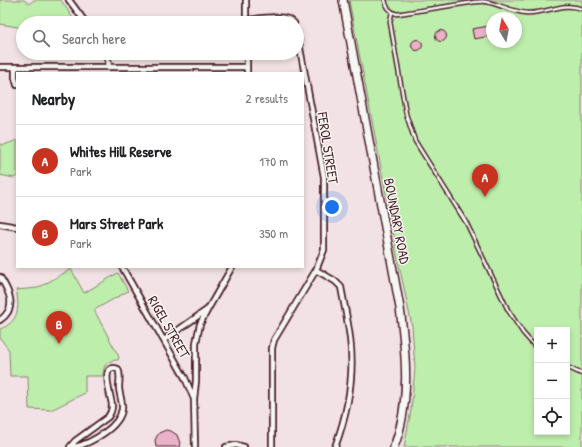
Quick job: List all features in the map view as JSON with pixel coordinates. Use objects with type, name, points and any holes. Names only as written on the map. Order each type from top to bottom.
[{"type":"main road","name":"BOUNDARY ROAD","points":[[343,0],[400,308],[404,339],[405,396],[398,437],[394,447]]},
{"type":"street","points":[[69,0],[81,16]]},
{"type":"street","points":[[246,0],[246,16]]},
{"type":"street","points":[[108,60],[109,67]]},
{"type":"street","points":[[247,60],[247,72]]},
{"type":"street","name":"FEROL STREET","points":[[272,447],[272,344],[316,270],[324,250],[324,177],[302,60]]},
{"type":"street","points":[[15,67],[16,82]]},
{"type":"street","points":[[116,67],[117,72]]},
{"type":"street","points":[[0,68],[247,67]]},
{"type":"street","points":[[0,224],[16,228]]},
{"type":"street","name":"RIGEL STREET","points":[[123,268],[185,378],[194,399]]},
{"type":"street","points":[[195,447],[194,399],[197,333],[208,309],[231,268]]},
{"type":"street","points":[[316,270],[335,281],[341,287],[350,339],[351,380],[343,425],[335,447]]},
{"type":"street","points":[[0,277],[8,290],[11,305],[9,311],[0,320]]},
{"type":"street","points":[[164,340],[208,309]]},
{"type":"street","points":[[70,447],[75,441],[108,417],[111,413],[112,405],[107,372],[114,367],[118,368],[120,373],[119,388],[122,405],[122,411],[118,420],[91,441],[75,447]]},
{"type":"street","points":[[226,447],[236,445],[244,447]]},
{"type":"lane","points":[[385,0],[386,7],[397,14],[475,2],[486,2],[528,13],[568,5],[582,9]]},
{"type":"lane","points":[[392,12],[390,22],[406,114],[415,141],[467,224],[508,310],[523,333],[534,346]]},
{"type":"lane","points":[[570,368],[582,374]]},
{"type":"green space","points":[[0,0],[24,0],[29,4],[34,0],[61,0],[71,16],[16,16],[16,27],[0,24]]},
{"type":"green space","points":[[349,0],[582,0],[582,447],[404,447],[411,410],[415,368],[412,326]]},
{"type":"green space","points":[[16,140],[16,177],[14,178],[0,175],[0,144],[4,145]]},
{"type":"green space","points":[[71,269],[84,293],[118,273],[128,291],[94,310],[119,357],[118,360],[108,362],[106,364],[103,376],[85,376],[85,393],[51,410],[29,409],[28,376],[10,376],[9,350],[0,338],[0,329],[11,322],[17,313],[18,302],[16,290],[38,288]]},
{"type":"building","points":[[486,27],[486,37],[474,39],[472,29]]},
{"type":"building","points":[[439,31],[443,31],[445,32],[445,40],[439,41],[436,38],[436,34]]},
{"type":"building","points":[[415,40],[419,40],[421,41],[421,49],[415,50],[412,47],[412,43]]},
{"type":"building","points":[[166,430],[177,435],[180,443],[179,447],[156,447],[155,440],[157,436],[159,433]]},
{"type":"place","name":"Whites Hill Reserve","points":[[485,197]]},
{"type":"place","name":"Mars Street Park","points":[[59,344]]}]
